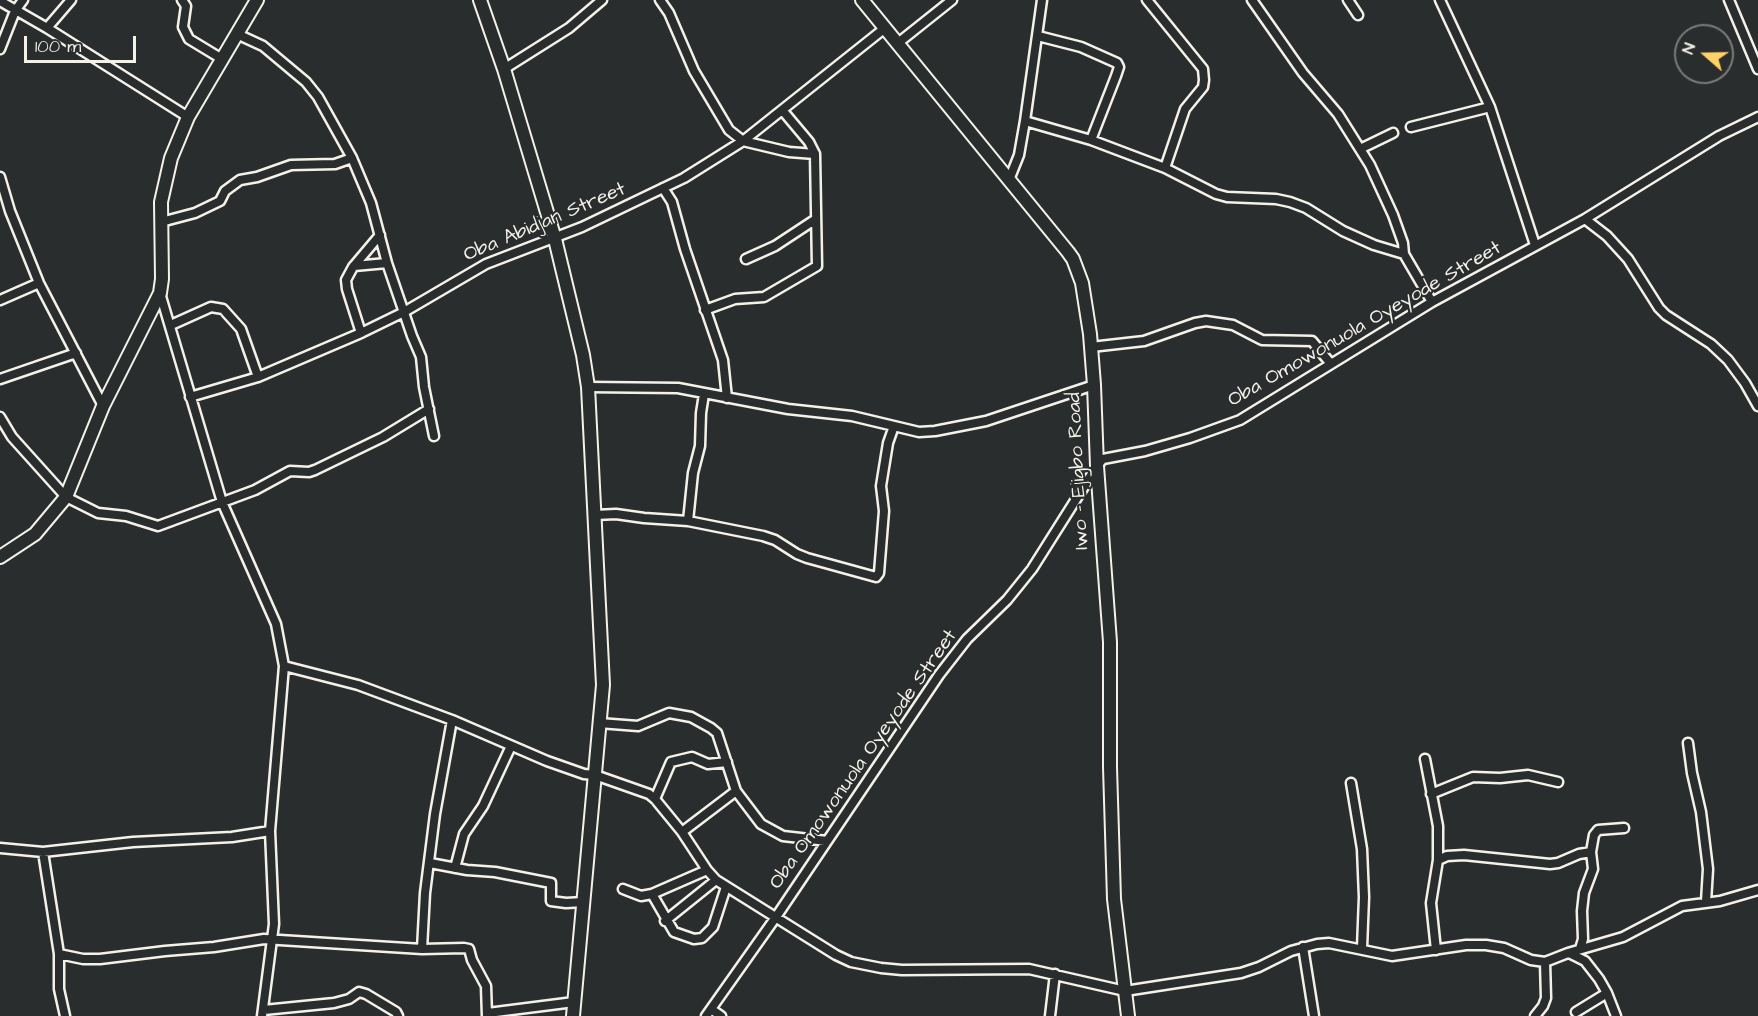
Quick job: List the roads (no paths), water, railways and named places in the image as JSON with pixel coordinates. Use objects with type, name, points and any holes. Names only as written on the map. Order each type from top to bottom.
[{"type":"main road","points":[[0,557],[35,534],[66,497],[103,406],[160,293],[161,202],[166,173],[188,117],[257,0]]},
{"type":"main road","points":[[480,0],[504,69],[555,239],[583,355],[588,387],[603,674],[573,1016]]},
{"type":"main road","name":"Iwo - Ejigbo Road","points":[[862,0],[1073,259],[1082,283],[1094,385],[1097,466],[1108,620],[1114,899],[1128,1016]]},
{"type":"street","points":[[0,49],[15,11],[23,0]]},
{"type":"street","points":[[47,28],[71,0]]},
{"type":"street","points":[[182,0],[186,6],[183,27],[189,39],[222,59]]},
{"type":"street","points":[[504,69],[569,28],[602,0]]},
{"type":"street","points":[[660,0],[669,13],[694,71],[729,130],[743,141],[789,152],[816,154]]},
{"type":"street","points":[[898,44],[952,0]]},
{"type":"street","points":[[1009,180],[1019,155],[1042,0]]},
{"type":"street","points":[[1147,0],[1203,69],[1203,87],[1185,109],[1165,168]]},
{"type":"street","points":[[1252,0],[1303,74],[1338,114],[1360,149],[1393,215],[1403,243],[1404,254],[1432,302]]},
{"type":"street","points":[[1348,0],[1358,15]]},
{"type":"street","points":[[1440,0],[1490,107],[1535,245]]},
{"type":"street","points":[[1729,0],[1758,69]]},
{"type":"street","points":[[0,1],[188,117]]},
{"type":"street","name":"Oba Abidjan Street","points":[[190,397],[258,377],[361,333],[404,312],[486,264],[555,239],[684,178],[743,141],[885,28]]},
{"type":"street","points":[[237,34],[262,46],[306,82],[318,96],[352,158],[363,181],[387,262],[421,357],[434,436]]},
{"type":"street","points":[[1038,36],[1081,47],[1117,63],[1119,67],[1116,76],[1091,140]]},
{"type":"street","points":[[1411,127],[1490,107]]},
{"type":"street","points":[[705,310],[735,299],[764,297],[815,268],[818,263],[816,154],[783,111]]},
{"type":"street","name":"Oba Omowonuola Oyeyode Street","points":[[709,1012],[939,675],[967,639],[1007,600],[1032,569],[1103,459],[1179,442],[1240,420],[1432,302],[1585,219],[1719,136],[1758,117]]},
{"type":"street","points":[[1025,121],[1091,140],[1165,168],[1227,197],[1276,199],[1306,208],[1343,231],[1374,245],[1404,254]]},
{"type":"street","points":[[1360,149],[1392,133]]},
{"type":"street","points":[[161,222],[195,213],[220,201],[225,191],[240,180],[257,177],[291,165],[335,165],[352,158]]},
{"type":"street","points":[[0,177],[10,211],[39,283],[103,406]]},
{"type":"street","points":[[663,188],[672,202],[685,249],[723,360],[727,398]]},
{"type":"street","points":[[0,215],[10,211]]},
{"type":"street","points":[[746,259],[775,246],[816,219]]},
{"type":"street","points":[[1585,219],[1607,236],[1628,259],[1659,308],[1666,315],[1711,344],[1728,360],[1758,406]]},
{"type":"street","points":[[361,333],[346,280],[353,267],[380,235]]},
{"type":"street","points":[[353,267],[387,262]]},
{"type":"street","points":[[0,300],[39,283]]},
{"type":"street","points":[[160,293],[222,502],[276,624],[284,666],[270,831],[274,902],[272,939],[263,1013],[333,1003],[349,999],[359,992],[396,1012],[398,1016]]},
{"type":"street","points":[[171,325],[211,307],[223,309],[241,329],[258,377]]},
{"type":"street","points":[[150,313],[166,313]]},
{"type":"street","points":[[1091,347],[1144,341],[1206,321],[1233,325],[1262,340],[1312,341],[1331,364]]},
{"type":"street","points":[[0,379],[76,353]]},
{"type":"street","points":[[588,387],[678,388],[788,409],[852,416],[919,432],[975,423],[1094,385]]},
{"type":"street","points":[[688,521],[693,473],[700,446],[704,394]]},
{"type":"street","points":[[0,417],[12,437],[66,497],[98,513],[126,516],[158,526],[255,490],[290,471],[315,470],[383,437],[429,409]]},
{"type":"street","points":[[595,515],[616,514],[688,521],[763,536],[807,558],[876,577],[879,573],[884,511],[881,486],[888,443],[894,426]]},
{"type":"street","points":[[284,666],[358,686],[452,720],[563,767],[641,791],[655,799],[716,880],[836,955],[864,965],[902,970],[1019,968],[1125,991],[1241,973],[1303,947],[1329,943],[1392,956],[1466,945],[1486,945],[1504,948],[1531,960],[1545,962],[1623,937],[1682,906],[1720,901],[1758,890]]},
{"type":"street","points":[[599,723],[638,726],[669,713],[691,717],[717,734],[736,791],[762,824],[778,834],[827,841]]},
{"type":"street","points":[[422,949],[425,893],[435,814],[452,720]]},
{"type":"street","points":[[1688,743],[1701,812],[1708,869],[1706,902]]},
{"type":"street","points":[[455,868],[464,834],[483,806],[511,746]]},
{"type":"street","points":[[655,799],[672,762],[692,758],[708,764],[727,762]]},
{"type":"street","points":[[1425,759],[1438,826],[1438,860],[1431,903],[1436,950]]},
{"type":"street","points":[[1431,794],[1473,777],[1500,778],[1528,775],[1558,782]]},
{"type":"street","points":[[1351,783],[1362,849],[1364,897],[1362,948]]},
{"type":"street","points":[[682,832],[736,791]]},
{"type":"street","points":[[1580,949],[1583,939],[1584,893],[1593,868],[1591,852],[1595,832],[1624,828]]},
{"type":"street","points":[[0,848],[43,852],[133,842],[232,837],[270,831]]},
{"type":"street","points":[[43,852],[59,954],[59,989],[65,1016]]},
{"type":"street","points":[[1438,860],[1447,856],[1464,855],[1550,864],[1591,852]]},
{"type":"street","points":[[430,863],[551,883],[551,901],[584,902]]},
{"type":"street","points":[[623,889],[641,896],[651,894],[707,870]]},
{"type":"street","points":[[665,921],[716,880]]},
{"type":"street","points":[[651,894],[665,921],[674,932],[694,939],[702,938],[713,927],[718,918],[726,887]]},
{"type":"street","points":[[59,954],[83,959],[100,959],[272,939],[422,949],[453,947],[469,949],[472,960],[486,986],[488,1014],[574,1002]]},
{"type":"street","points":[[1303,947],[1314,1016]]},
{"type":"street","points":[[1568,953],[1585,961],[1607,993],[1616,1016]]},
{"type":"street","points":[[1535,1016],[1543,1006],[1545,998],[1545,962]]},
{"type":"street","points":[[1050,1016],[1054,974]]},
{"type":"street","points":[[1576,1012],[1607,993]]},
{"type":"street","points":[[709,1012],[721,1016]]}]
